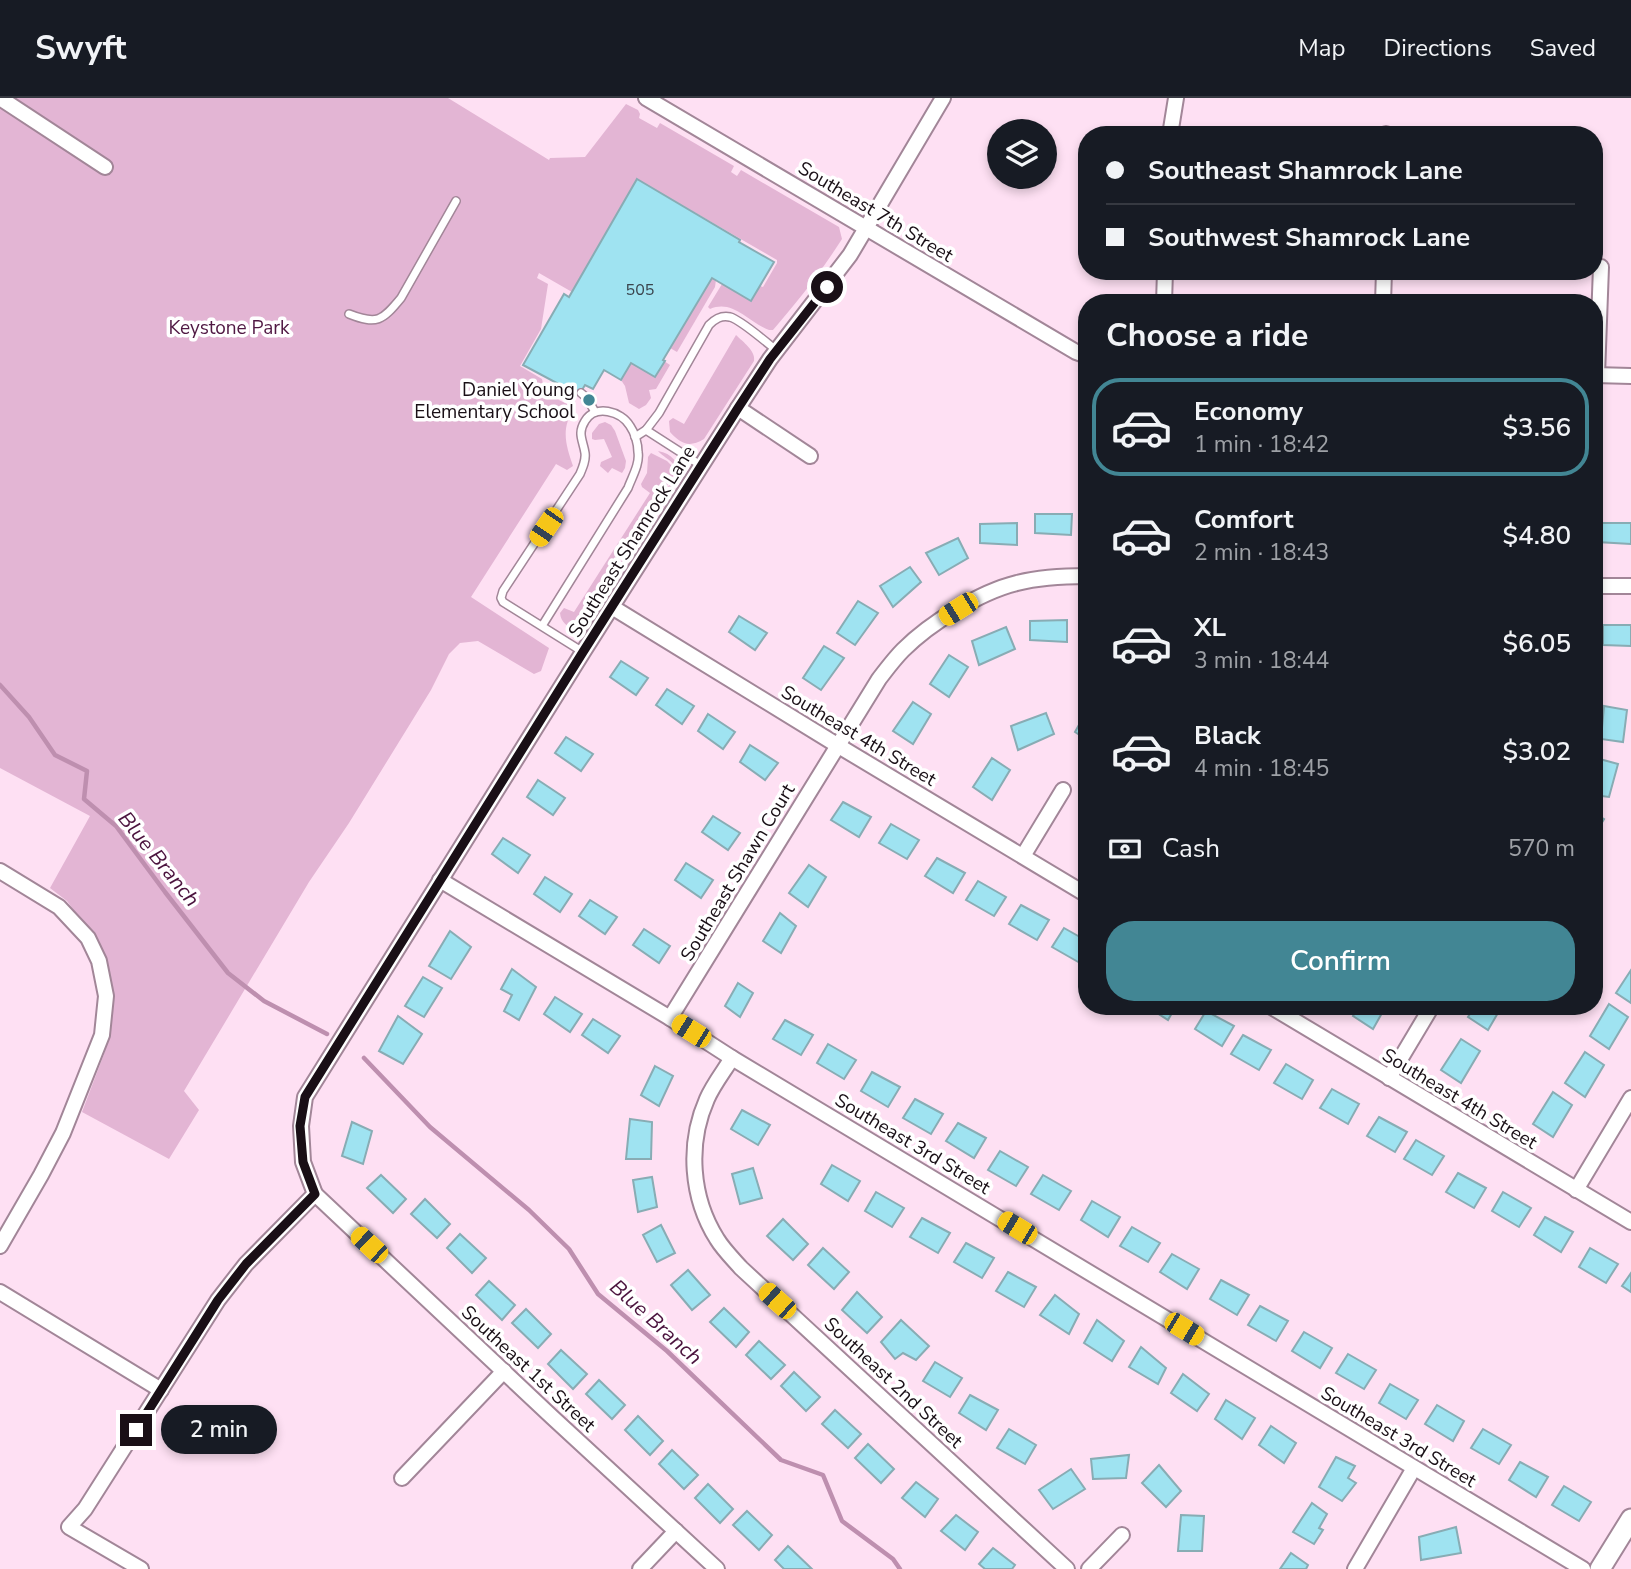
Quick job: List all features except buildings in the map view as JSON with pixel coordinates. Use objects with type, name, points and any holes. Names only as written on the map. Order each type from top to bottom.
[{"type":"main road","points":[[1600,1569],[1631,1519]]},
{"type":"street","points":[[0,98],[105,167]]},
{"type":"street","name":"Southeast 7th Street","points":[[646,98],[1078,353]]},
{"type":"street","name":"Southeast Shamrock Lane","points":[[315,1194],[303,1162],[300,1126],[305,1097],[738,408],[777,351],[850,255],[943,98]]},
{"type":"street","points":[[1171,126],[1176,98]]},
{"type":"street","points":[[1603,375],[1631,376]]},
{"type":"street","points":[[738,408],[810,456]]},
{"type":"street","name":"Southeast Shawn Court","points":[[670,1018],[837,745],[879,679],[902,651],[922,633],[972,600],[1016,583],[1078,576]]},
{"type":"street","points":[[1603,586],[1631,586]]},
{"type":"street","name":"Southeast 4th Street","points":[[612,607],[1078,890]]},
{"type":"street","points":[[1023,856],[1063,790]]},
{"type":"street","points":[[0,871],[59,906],[88,938],[99,961],[106,996],[102,1035],[63,1133],[0,1246]]},
{"type":"street","name":"Southeast 3rd Street","points":[[440,880],[1583,1569]]},
{"type":"street","name":"Southeast 4th Street","points":[[1284,1015],[1631,1222]]},
{"type":"street","points":[[1389,1078],[1427,1015]]},
{"type":"street","name":"Southeast 2nd Street","points":[[732,1058],[707,1098],[697,1130],[694,1170],[698,1197],[717,1240],[741,1268],[1067,1569]]},
{"type":"street","points":[[1576,1189],[1631,1098]]},
{"type":"street","points":[[141,1569],[69,1527],[85,1509],[218,1300],[246,1264],[315,1194]]},
{"type":"street","name":"Southeast 1st Street","points":[[315,1194],[717,1569]]},
{"type":"street","points":[[0,1292],[161,1390]]},
{"type":"street","points":[[402,1478],[504,1371]]},
{"type":"street","points":[[1355,1569],[1414,1468]]},
{"type":"street","points":[[640,1569],[676,1531]]},
{"type":"street","points":[[1089,1569],[1122,1535]]},
{"type":"lane","points":[[349,314],[370,321],[389,312],[401,298],[456,201]]},
{"type":"lane","points":[[635,437],[646,430],[659,413],[715,319],[723,316],[736,320],[777,351]]},
{"type":"lane","points":[[581,393],[595,412]]},
{"type":"lane","points":[[542,626],[628,488],[637,464],[639,453],[630,424],[608,411],[595,412],[586,418],[580,436],[585,460],[580,474],[501,598],[503,603],[583,652]]},
{"type":"lane","points":[[646,430],[702,466]]},
{"type":"green space","name":"Keystone Park","points":[[0,98],[448,98],[549,160],[585,157],[626,104],[638,110],[639,118],[657,128],[660,123],[734,166],[731,172],[737,176],[741,170],[839,227],[842,239],[809,286],[773,330],[733,309],[708,307],[722,284],[751,301],[760,286],[763,287],[777,260],[637,179],[572,292],[539,273],[537,278],[548,284],[541,329],[520,366],[542,379],[543,384],[553,390],[557,399],[575,408],[566,430],[573,466],[567,470],[556,464],[471,597],[549,648],[541,671],[534,674],[478,641],[460,643],[449,654],[431,690],[349,823],[309,882],[184,1091],[199,1110],[169,1159],[82,1112],[104,1054],[109,1031],[91,934],[67,901],[50,888],[90,816],[0,768]]},
{"type":"green space","points":[[712,278],[716,280],[715,287],[677,352],[670,348]]},
{"type":"green space","points":[[736,335],[751,350],[754,361],[704,439],[690,444],[682,442],[670,432],[669,421],[673,418],[684,424]]},
{"type":"green space","points":[[664,361],[670,365],[656,389],[649,390],[651,398],[646,405],[639,409],[629,403],[621,380],[631,363]]},
{"type":"green space","points":[[605,422],[615,431],[626,461],[622,473],[612,468],[608,473],[600,466],[601,462],[612,457],[604,439],[592,439],[592,433],[599,424]]},
{"type":"green space","points":[[658,451],[668,454],[674,460],[679,478],[613,583],[609,581],[675,476],[673,464]]},
{"type":"green space","points":[[651,453],[672,466],[673,476],[604,583],[611,586],[587,624],[578,628],[570,627],[563,622],[560,613],[564,608],[574,612],[650,493],[641,484],[647,473],[648,457]]},
{"type":"waterway","name":"Blue Branch","points":[[0,685],[29,717],[55,755],[87,771],[84,799],[116,826],[228,973],[264,1001],[327,1034]]},
{"type":"waterway","name":"Blue Branch","points":[[364,1058],[430,1127],[529,1210],[569,1249],[598,1294],[667,1351],[781,1460],[823,1475],[842,1521],[893,1559],[900,1569]]},
{"type":"place","name":"Daniel Young Elementary School","points":[[589,400]]},
{"type":"route","points":[[136,1430],[218,1300],[246,1264],[315,1194],[303,1162],[300,1126],[305,1097],[738,408],[770,359],[827,287]]}]
